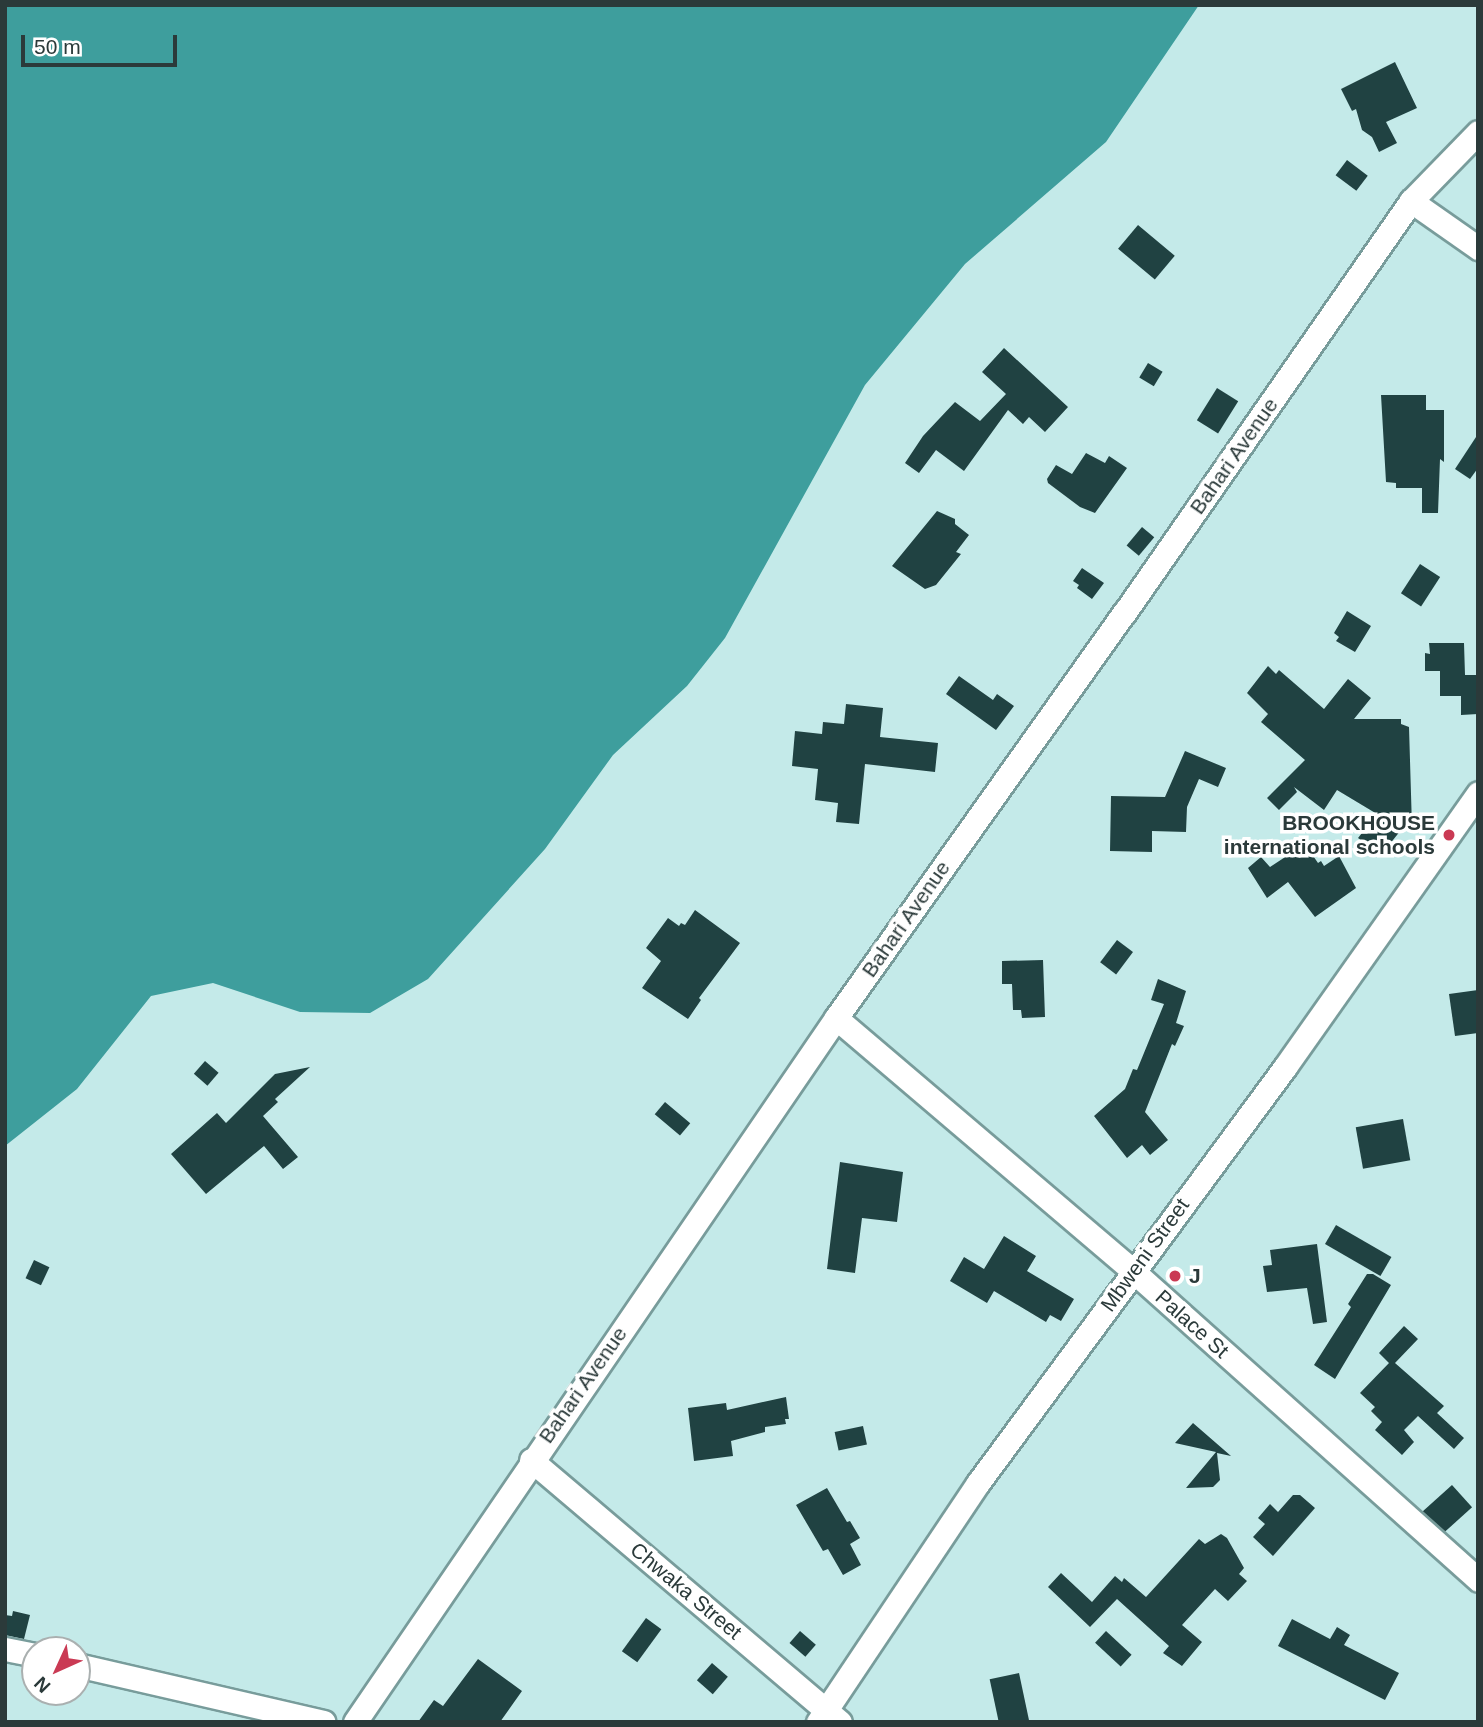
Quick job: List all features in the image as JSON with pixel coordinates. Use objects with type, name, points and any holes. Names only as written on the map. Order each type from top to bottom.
[{"type":"street","name":"Bahari Avenue","points":[[355,1722],[531,1460],[836,1018],[1125,612],[1412,201],[1478,132]]},
{"type":"street","points":[[1412,201],[1478,248]]},
{"type":"street","name":"Mbweni Street","points":[[828,1718],[978,1483],[1285,1067],[1478,793]]},
{"type":"street","name":"Palace St","points":[[836,1018],[1133,1271],[1478,1580]]},
{"type":"street","name":"Chwaka Street","points":[[531,1460],[828,1718]]},
{"type":"street","points":[[91,1668],[324,1722]]},
{"type":"water","points":[[5,5],[1199,5],[1106,142],[965,264],[865,385],[725,638],[687,686],[613,755],[545,849],[428,979],[370,1013],[300,1012],[213,983],[151,996],[77,1089],[5,1146]]},
{"type":"building","points":[[1395,62],[1417,108],[1386,122],[1397,143],[1379,152],[1372,137],[1362,130],[1356,109],[1352,111],[1341,89]]},
{"type":"building","points":[[1347,160],[1368,176],[1356,191],[1336,175]]},
{"type":"building","points":[[1138,225],[1175,256],[1155,280],[1118,249]]},
{"type":"building","points":[[1004,348],[1068,407],[1045,432],[1029,417],[1023,424],[1008,410],[964,471],[936,450],[919,473],[905,463],[923,436],[955,402],[980,421],[1006,394],[982,372]]},
{"type":"building","points":[[1148,363],[1163,372],[1154,386],[1139,378]]},
{"type":"building","points":[[1217,388],[1238,401],[1218,433],[1197,420]]},
{"type":"building","points":[[1381,395],[1426,395],[1426,410],[1444,410],[1444,462],[1440,459],[1438,513],[1422,513],[1422,488],[1396,488],[1396,483],[1386,482]]},
{"type":"building","points":[[1478,434],[1478,468],[1470,479],[1455,469]]},
{"type":"building","points":[[1086,453],[1105,463],[1109,456],[1127,468],[1095,513],[1080,507],[1048,483],[1047,479],[1056,465],[1072,474]]},
{"type":"building","points":[[937,511],[955,519],[955,524],[969,535],[956,552],[961,554],[936,585],[925,589],[892,566]]},
{"type":"building","points":[[1142,527],[1154,537],[1139,556],[1127,545]]},
{"type":"building","points":[[1420,564],[1440,577],[1421,606],[1401,593]]},
{"type":"building","points":[[1082,568],[1104,583],[1092,599],[1077,588],[1079,585],[1073,581]]},
{"type":"building","points":[[1347,611],[1371,626],[1355,652],[1336,641],[1339,637],[1334,633]]},
{"type":"building","points":[[1429,643],[1464,643],[1465,675],[1478,675],[1478,714],[1461,715],[1461,696],[1440,696],[1440,671],[1425,671],[1425,653],[1430,654]]},
{"type":"building","points":[[1268,666],[1276,674],[1279,670],[1324,709],[1348,679],[1371,698],[1354,719],[1401,719],[1401,724],[1409,727],[1412,827],[1405,825],[1381,855],[1358,838],[1377,814],[1337,790],[1324,810],[1294,787],[1297,792],[1279,810],[1267,798],[1305,760],[1261,722],[1268,714],[1247,693]]},
{"type":"building","points":[[959,676],[993,700],[997,694],[1014,706],[996,730],[946,694]]},
{"type":"building","points":[[846,704],[883,708],[880,737],[938,743],[935,772],[865,764],[859,824],[836,822],[838,803],[815,800],[818,769],[792,766],[795,731],[822,734],[823,722],[844,724]]},
{"type":"building","points":[[1185,751],[1226,768],[1218,787],[1199,779],[1187,807],[1186,832],[1152,831],[1152,852],[1110,851],[1111,796],[1165,797]]},
{"type":"building","points":[[1305,844],[1318,863],[1321,861],[1324,866],[1339,856],[1356,888],[1315,917],[1288,882],[1267,898],[1248,868],[1261,857],[1270,867]]},
{"type":"building","points":[[695,910],[740,943],[699,998],[701,1000],[688,1019],[642,988],[661,961],[646,948],[668,918],[679,926],[681,923],[685,925]]},
{"type":"building","points":[[1117,940],[1133,952],[1116,974],[1100,962]]},
{"type":"building","points":[[1043,960],[1045,1017],[1022,1018],[1021,1010],[1013,1010],[1012,984],[1002,984],[1002,961]]},
{"type":"building","points":[[1158,979],[1186,991],[1176,1023],[1184,1026],[1175,1046],[1172,1044],[1145,1112],[1168,1140],[1150,1155],[1142,1145],[1127,1158],[1094,1116],[1125,1089],[1133,1069],[1137,1070],[1164,1004],[1151,1000]]},
{"type":"building","points":[[1478,990],[1478,1033],[1455,1036],[1449,994]]},
{"type":"building","points":[[205,1061],[219,1073],[207,1086],[194,1074]]},
{"type":"building","points":[[310,1067],[275,1099],[278,1102],[263,1116],[298,1157],[283,1169],[264,1146],[206,1194],[171,1154],[217,1113],[226,1123],[275,1074]]},
{"type":"building","points":[[665,1102],[690,1123],[680,1135],[655,1114]]},
{"type":"building","points":[[1403,1119],[1410,1160],[1363,1169],[1356,1127]]},
{"type":"building","points":[[840,1162],[903,1172],[897,1222],[862,1218],[855,1273],[827,1269]]},
{"type":"building","points":[[1336,1225],[1391,1257],[1380,1276],[1325,1244]]},
{"type":"building","points":[[1004,1236],[1036,1256],[1027,1271],[1074,1299],[1061,1321],[1050,1315],[1046,1322],[994,1291],[987,1303],[950,1281],[964,1257],[984,1269]]},
{"type":"building","points":[[1317,1244],[1327,1322],[1313,1324],[1307,1288],[1267,1292],[1263,1266],[1272,1265],[1270,1250]]},
{"type":"building","points":[[34,1260],[49,1267],[41,1285],[26,1278]]},
{"type":"building","points":[[1367,1274],[1373,1274],[1391,1285],[1335,1379],[1314,1365],[1351,1307],[1348,1304]]},
{"type":"building","points":[[1404,1326],[1418,1339],[1395,1363],[1444,1406],[1437,1413],[1464,1438],[1454,1449],[1418,1416],[1404,1430],[1414,1442],[1402,1455],[1375,1430],[1382,1422],[1371,1411],[1375,1407],[1360,1393],[1389,1363],[1379,1353]]},
{"type":"building","points":[[786,1397],[789,1419],[785,1419],[786,1424],[765,1427],[765,1432],[731,1441],[733,1456],[694,1461],[688,1408],[726,1403],[727,1410]]},
{"type":"building","points":[[1193,1423],[1231,1456],[1217,1453],[1220,1480],[1213,1487],[1186,1488],[1216,1452],[1175,1443]]},
{"type":"building","points":[[863,1426],[867,1445],[839,1451],[835,1432]]},
{"type":"building","points":[[1452,1485],[1472,1507],[1442,1534],[1422,1512]]},
{"type":"building","points":[[827,1488],[860,1538],[850,1544],[861,1565],[843,1575],[828,1549],[823,1551],[796,1505]]},
{"type":"building","points":[[1293,1495],[1300,1495],[1315,1508],[1273,1556],[1253,1537],[1265,1524],[1258,1518],[1270,1504],[1278,1512]]},
{"type":"building","points":[[1221,1534],[1227,1538],[1244,1568],[1239,1574],[1247,1581],[1228,1601],[1215,1589],[1182,1625],[1202,1642],[1182,1666],[1163,1653],[1169,1646],[1117,1599],[1090,1627],[1048,1587],[1061,1573],[1092,1602],[1115,1576],[1122,1582],[1124,1578],[1146,1597],[1199,1539],[1205,1544]]},
{"type":"building","points":[[13,1611],[30,1615],[25,1636],[21,1638],[5,1635],[5,1615],[12,1616]]},
{"type":"building","points":[[646,1618],[661,1629],[637,1662],[622,1651]]},
{"type":"building","points":[[1292,1619],[1330,1639],[1337,1627],[1350,1635],[1344,1645],[1399,1673],[1385,1700],[1278,1646]]},
{"type":"building","points":[[800,1631],[816,1645],[805,1657],[790,1643]]},
{"type":"building","points":[[1106,1631],[1132,1655],[1121,1667],[1095,1643]]},
{"type":"building","points":[[478,1659],[522,1691],[500,1722],[418,1722],[434,1700],[443,1706]]},
{"type":"building","points":[[712,1663],[728,1677],[713,1694],[697,1680]]},
{"type":"building","points":[[1019,1673],[1029,1722],[999,1722],[990,1679]]},
{"type":"place","name":"BROOKHOUSE international schools","points":[[1449,835]]},
{"type":"place","name":"J","points":[[1175,1276]]}]
